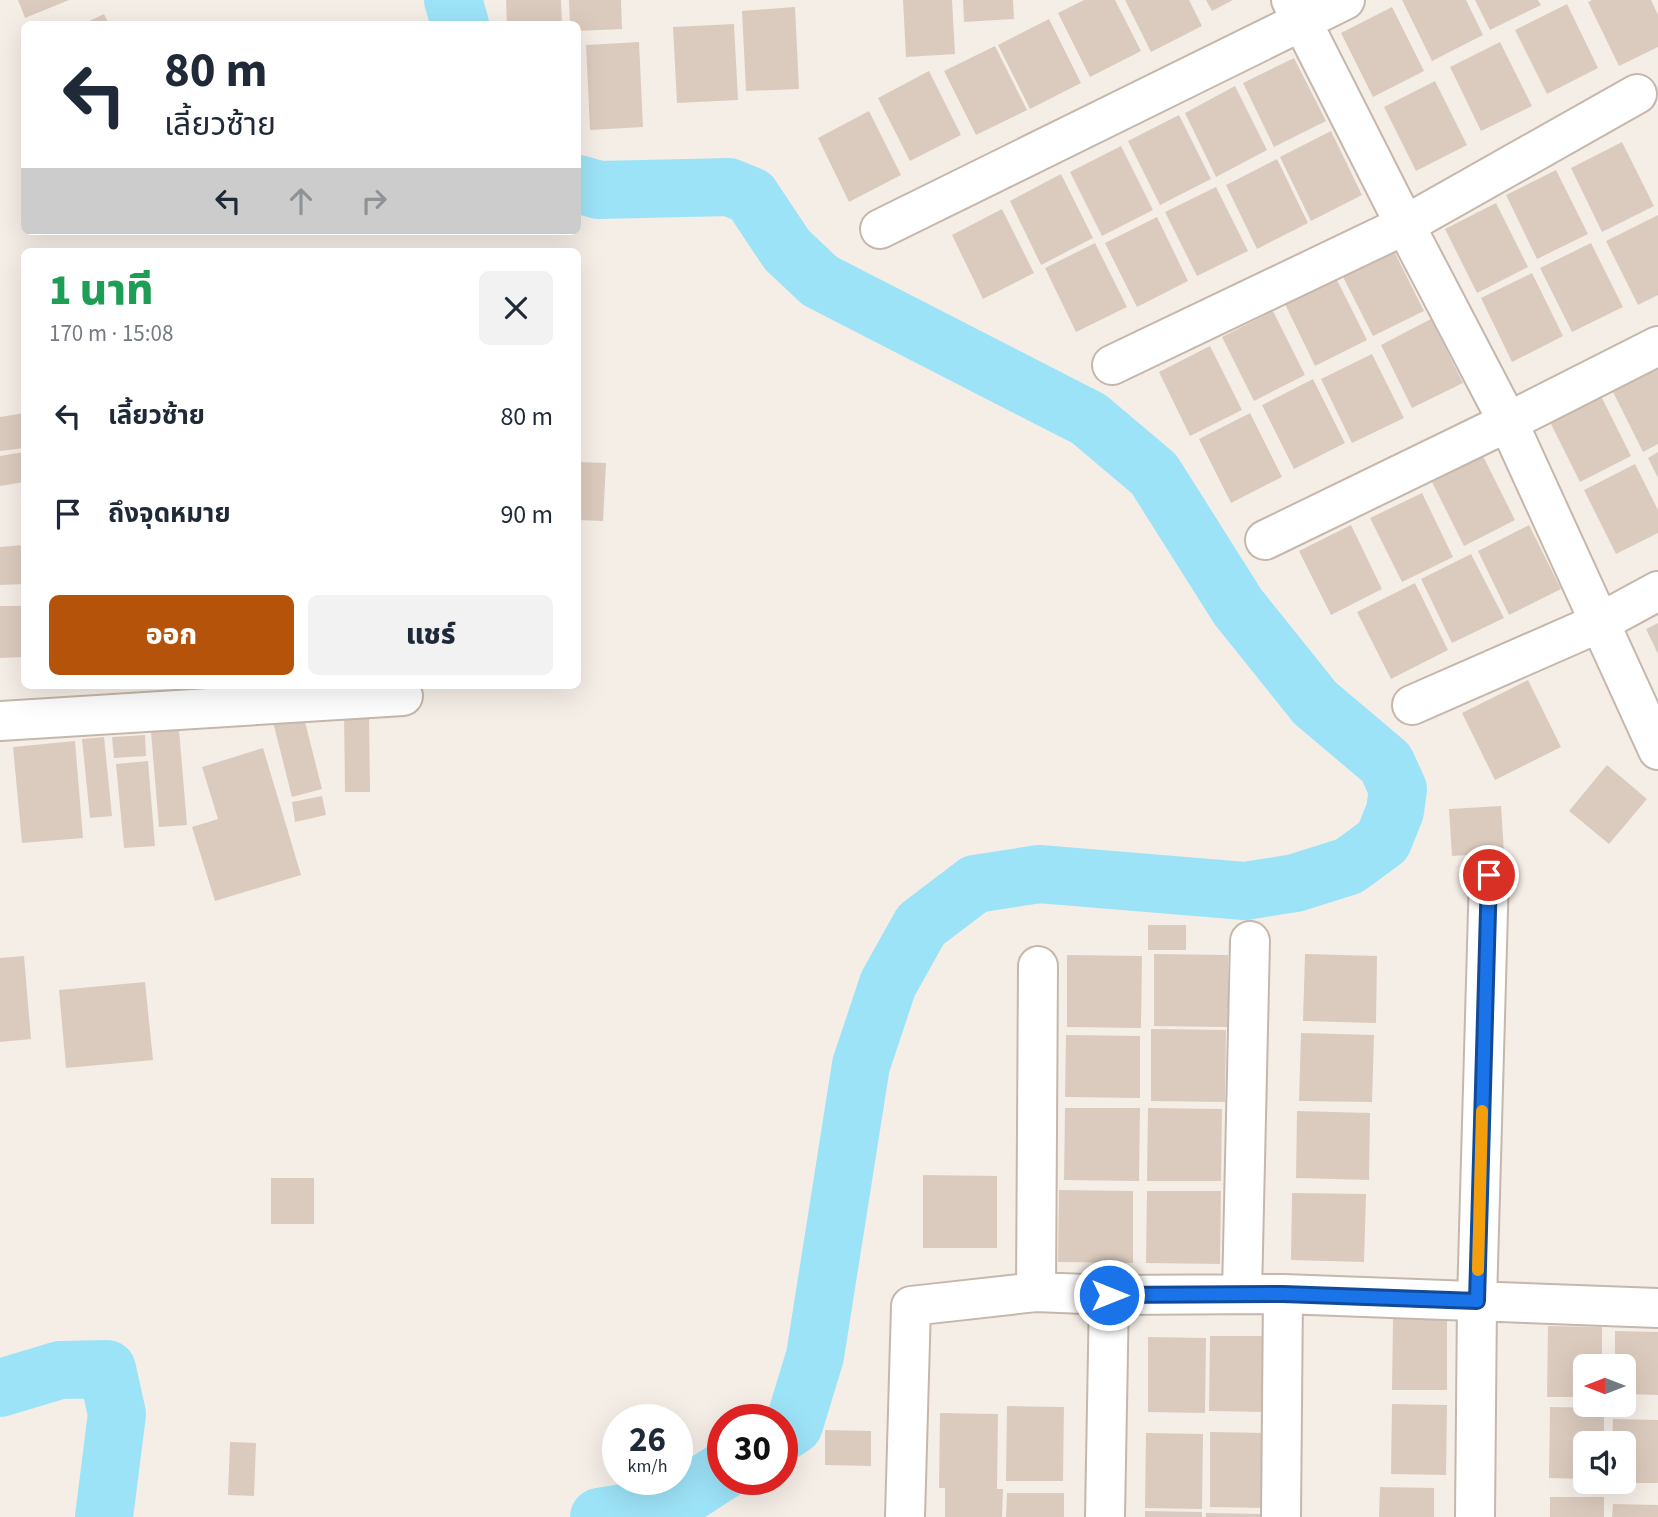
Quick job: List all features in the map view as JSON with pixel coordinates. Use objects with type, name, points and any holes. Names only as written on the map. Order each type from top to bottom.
[{"type":"street","points":[[880,229],[1297,11],[1345,0]]},
{"type":"street","points":[[1297,11],[1508,422],[1658,750]]},
{"type":"street","points":[[1112,365],[1405,225],[1637,94]]},
{"type":"street","points":[[1265,540],[1658,346]]},
{"type":"street","points":[[1412,705],[1599,623],[1658,591]]},
{"type":"street","points":[[0,721],[403,696]]},
{"type":"street","points":[[1475,1517],[1477,1301],[1489,875]]},
{"type":"street","points":[[1242,1294],[1250,941]]},
{"type":"street","points":[[1036,1292],[1038,966]]},
{"type":"street","points":[[905,1517],[911,1306],[1036,1292],[1109,1295],[1283,1294],[1658,1308]]},
{"type":"street","points":[[1281,1517],[1283,1294]]},
{"type":"street","points":[[1105,1517],[1109,1295]]},
{"type":"building","points":[[18,0],[69,0],[25,18]]},
{"type":"building","points":[[506,0],[561,0],[562,21],[507,21]]},
{"type":"building","points":[[569,0],[621,0],[622,29],[581,31],[581,21],[570,21]]},
{"type":"building","points":[[903,0],[952,0],[955,54],[906,57]]},
{"type":"building","points":[[963,0],[1013,0],[1014,19],[964,22]]},
{"type":"building","points":[[1084,0],[1115,0],[1141,51],[1090,77],[1058,13]]},
{"type":"building","points":[[1125,0],[1189,0],[1202,26],[1151,52]]},
{"type":"building","points":[[1206,0],[1233,0],[1212,11]]},
{"type":"building","points":[[1402,0],[1466,0],[1483,35],[1432,61]]},
{"type":"building","points":[[1475,0],[1538,0],[1541,5],[1490,30]]},
{"type":"building","points":[[1651,0],[1658,15],[1658,47],[1619,66],[1588,2]]},
{"type":"building","points":[[1567,4],[1598,68],[1547,94],[1515,30]]},
{"type":"building","points":[[795,7],[799,89],[746,91],[742,11]]},
{"type":"building","points":[[1392,7],[1424,71],[1373,97],[1341,33]]},
{"type":"building","points":[[104,14],[108,21],[89,21]]},
{"type":"building","points":[[1049,19],[1081,83],[1030,109],[998,45]]},
{"type":"building","points":[[734,24],[738,100],[677,103],[673,27]]},
{"type":"building","points":[[639,42],[643,127],[590,130],[586,45]]},
{"type":"building","points":[[1500,42],[1532,106],[1481,131],[1450,67]]},
{"type":"building","points":[[995,46],[1027,110],[976,135],[944,71]]},
{"type":"building","points":[[1294,58],[1326,121],[1274,147],[1243,83]]},
{"type":"building","points":[[929,71],[961,135],[910,161],[878,98]]},
{"type":"building","points":[[1435,81],[1467,145],[1416,171],[1384,107]]},
{"type":"building","points":[[1235,86],[1267,150],[1216,177],[1185,113]]},
{"type":"building","points":[[869,111],[901,175],[849,202],[818,138]]},
{"type":"building","points":[[1179,115],[1211,179],[1160,205],[1128,141]]},
{"type":"building","points":[[1331,131],[1362,195],[1311,221],[1280,157]]},
{"type":"building","points":[[1622,142],[1654,206],[1602,232],[1571,168]]},
{"type":"building","points":[[1121,146],[1153,210],[1102,236],[1070,172]]},
{"type":"building","points":[[1277,159],[1308,223],[1257,249],[1226,185]]},
{"type":"building","points":[[1556,170],[1588,234],[1537,259],[1506,195]]},
{"type":"building","points":[[1061,174],[1093,238],[1041,265],[1010,201]]},
{"type":"building","points":[[1216,187],[1248,251],[1197,276],[1165,212]]},
{"type":"building","points":[[1496,203],[1528,267],[1477,293],[1445,229]]},
{"type":"building","points":[[1002,209],[1034,273],[983,299],[952,235]]},
{"type":"building","points":[[1658,215],[1658,295],[1638,305],[1606,241]]},
{"type":"building","points":[[1157,217],[1188,281],[1137,307],[1105,243]]},
{"type":"building","points":[[1095,243],[1127,307],[1076,332],[1045,268]]},
{"type":"building","points":[[1591,243],[1623,307],[1572,332],[1540,268]]},
{"type":"building","points":[[1392,247],[1424,311],[1373,336],[1341,273]]},
{"type":"building","points":[[1532,273],[1563,336],[1512,362],[1481,298]]},
{"type":"building","points":[[1335,276],[1367,340],[1315,366],[1284,302]]},
{"type":"building","points":[[1273,311],[1305,375],[1254,401],[1222,337]]},
{"type":"building","points":[[1431,319],[1463,383],[1412,408],[1381,345]]},
{"type":"building","points":[[1210,346],[1242,410],[1190,436],[1159,372]]},
{"type":"building","points":[[1372,354],[1404,418],[1352,443],[1321,379]]},
{"type":"building","points":[[1658,364],[1658,444],[1643,452],[1611,388]]},
{"type":"building","points":[[1313,379],[1345,443],[1294,469],[1262,405]]},
{"type":"building","points":[[1599,392],[1631,456],[1580,482],[1548,418]]},
{"type":"building","points":[[1250,413],[1282,477],[1231,503],[1199,439]]},
{"type":"building","points":[[21,414],[21,448],[0,451],[0,417]]},
{"type":"building","points":[[21,452],[21,482],[0,486],[0,456]]},
{"type":"building","points":[[1658,452],[1658,478],[1648,458]]},
{"type":"building","points":[[1483,456],[1515,520],[1464,546],[1432,482]]},
{"type":"building","points":[[581,462],[606,463],[603,521],[581,520]]},
{"type":"building","points":[[1635,464],[1658,510],[1658,533],[1616,554],[1584,490]]},
{"type":"building","points":[[1422,493],[1453,557],[1402,582],[1370,518]]},
{"type":"building","points":[[1351,525],[1382,589],[1331,615],[1299,551]]},
{"type":"building","points":[[1529,525],[1561,589],[1509,615],[1478,551]]},
{"type":"building","points":[[21,545],[21,584],[0,585],[0,547]]},
{"type":"building","points":[[1471,554],[1504,618],[1452,643],[1421,579]]},
{"type":"building","points":[[1415,583],[1448,650],[1391,679],[1357,612]]},
{"type":"building","points":[[0,606],[21,606],[21,657],[0,658]]},
{"type":"building","points":[[1658,623],[1658,654],[1646,629]]},
{"type":"building","points":[[1528,680],[1561,747],[1495,780],[1462,713]]},
{"type":"building","points":[[183,689],[225,689],[225,694],[183,695]]},
{"type":"building","points":[[302,710],[322,789],[292,797],[272,718]]},
{"type":"building","points":[[344,712],[369,712],[370,792],[345,792]]},
{"type":"building","points":[[179,730],[187,825],[159,827],[151,732]]},
{"type":"building","points":[[145,735],[146,756],[114,758],[112,737]]},
{"type":"building","points":[[104,737],[112,816],[90,818],[82,739]]},
{"type":"building","points":[[75,741],[83,838],[22,843],[13,747]]},
{"type":"building","points":[[263,748],[301,875],[215,901],[192,827],[218,819],[202,767]]},
{"type":"building","points":[[148,761],[155,846],[124,848],[116,764]]},
{"type":"building","points":[[1607,765],[1647,799],[1609,844],[1569,811]]},
{"type":"building","points":[[322,796],[326,815],[295,822],[292,802]]},
{"type":"building","points":[[1501,806],[1504,853],[1452,856],[1449,809]]},
{"type":"building","points":[[1148,925],[1186,925],[1186,950],[1148,950]]},
{"type":"building","points":[[1154,954],[1228,955],[1228,1027],[1154,1026]]},
{"type":"building","points":[[1305,954],[1377,956],[1376,1023],[1303,1021]]},
{"type":"building","points":[[1067,955],[1142,956],[1141,1028],[1067,1027]]},
{"type":"building","points":[[24,956],[31,1039],[0,1042],[0,958]]},
{"type":"building","points":[[145,982],[153,1060],[66,1068],[59,990]]},
{"type":"building","points":[[1151,1029],[1226,1030],[1225,1102],[1151,1101]]},
{"type":"building","points":[[1301,1033],[1374,1035],[1372,1102],[1299,1101]]},
{"type":"building","points":[[1066,1035],[1140,1036],[1140,1098],[1065,1097]]},
{"type":"building","points":[[1065,1108],[1140,1108],[1139,1181],[1064,1180]]},
{"type":"building","points":[[1148,1108],[1222,1109],[1221,1181],[1147,1181]]},
{"type":"building","points":[[1297,1111],[1370,1113],[1369,1180],[1296,1178]]},
{"type":"building","points":[[923,1175],[997,1176],[997,1248],[923,1248]]},
{"type":"building","points":[[271,1178],[314,1178],[314,1224],[271,1224]]},
{"type":"building","points":[[1059,1190],[1133,1191],[1133,1263],[1058,1262]]},
{"type":"building","points":[[1147,1191],[1221,1191],[1220,1264],[1146,1263]]},
{"type":"building","points":[[1292,1193],[1366,1194],[1364,1262],[1291,1260]]},
{"type":"building","points":[[1393,1319],[1447,1319],[1447,1390],[1392,1390]]},
{"type":"building","points":[[1548,1326],[1602,1327],[1602,1354],[1573,1354],[1573,1397],[1547,1397]]},
{"type":"building","points":[[1615,1331],[1658,1332],[1658,1395],[1636,1394],[1636,1354],[1615,1354]]},
{"type":"building","points":[[1210,1336],[1267,1336],[1266,1412],[1209,1411]]},
{"type":"building","points":[[1148,1337],[1206,1338],[1205,1413],[1148,1412]]},
{"type":"building","points":[[1392,1404],[1447,1405],[1446,1475],[1391,1474]]},
{"type":"building","points":[[1007,1406],[1064,1407],[1063,1481],[1006,1481]]},
{"type":"building","points":[[1550,1407],[1573,1407],[1573,1418],[1604,1418],[1604,1431],[1573,1431],[1573,1479],[1549,1478]]},
{"type":"building","points":[[940,1413],[998,1414],[997,1489],[1003,1489],[1002,1517],[945,1517],[945,1488],[939,1488]]},
{"type":"building","points":[[1613,1419],[1658,1420],[1658,1483],[1636,1483],[1636,1431],[1613,1431]]},
{"type":"building","points":[[825,1430],[871,1431],[871,1466],[825,1465]]},
{"type":"building","points":[[1210,1432],[1268,1433],[1267,1508],[1210,1507]]},
{"type":"building","points":[[1146,1433],[1203,1434],[1202,1509],[1145,1508]]},
{"type":"building","points":[[230,1442],[256,1443],[254,1496],[228,1495]]},
{"type":"building","points":[[1380,1487],[1434,1488],[1434,1517],[1379,1517]]},
{"type":"building","points":[[1007,1493],[1064,1493],[1064,1517],[1006,1517]]},
{"type":"building","points":[[1550,1497],[1604,1497],[1604,1517],[1550,1517]]},
{"type":"building","points":[[1613,1504],[1658,1505],[1658,1517],[1612,1517]]},
{"type":"building","points":[[1145,1511],[1202,1512],[1202,1517],[1145,1517]]},
{"type":"building","points":[[1206,1513],[1264,1514],[1264,1517],[1206,1517]]},
{"type":"waterway","points":[[453,0],[459,21]]},
{"type":"waterway","points":[[581,185],[599,190],[729,187],[751,196],[787,250],[820,281],[1089,419],[1154,474],[1238,607],[1315,703],[1386,763],[1398,789],[1395,811],[1383,841],[1349,866],[1295,883],[1245,891],[1039,874],[975,884],[921,925],[888,984],[861,1065],[815,1356],[798,1412]]},
{"type":"waterway","points":[[0,1388],[60,1370],[107,1369],[117,1414],[104,1517]]},
{"type":"waterway","points":[[599,1517],[669,1506],[707,1481]]},
{"type":"slow traffic","points":[[1478,1270],[1482,1111]]},
{"type":"route","points":[[1109,1295],[1283,1294],[1477,1301],[1489,875]]}]
